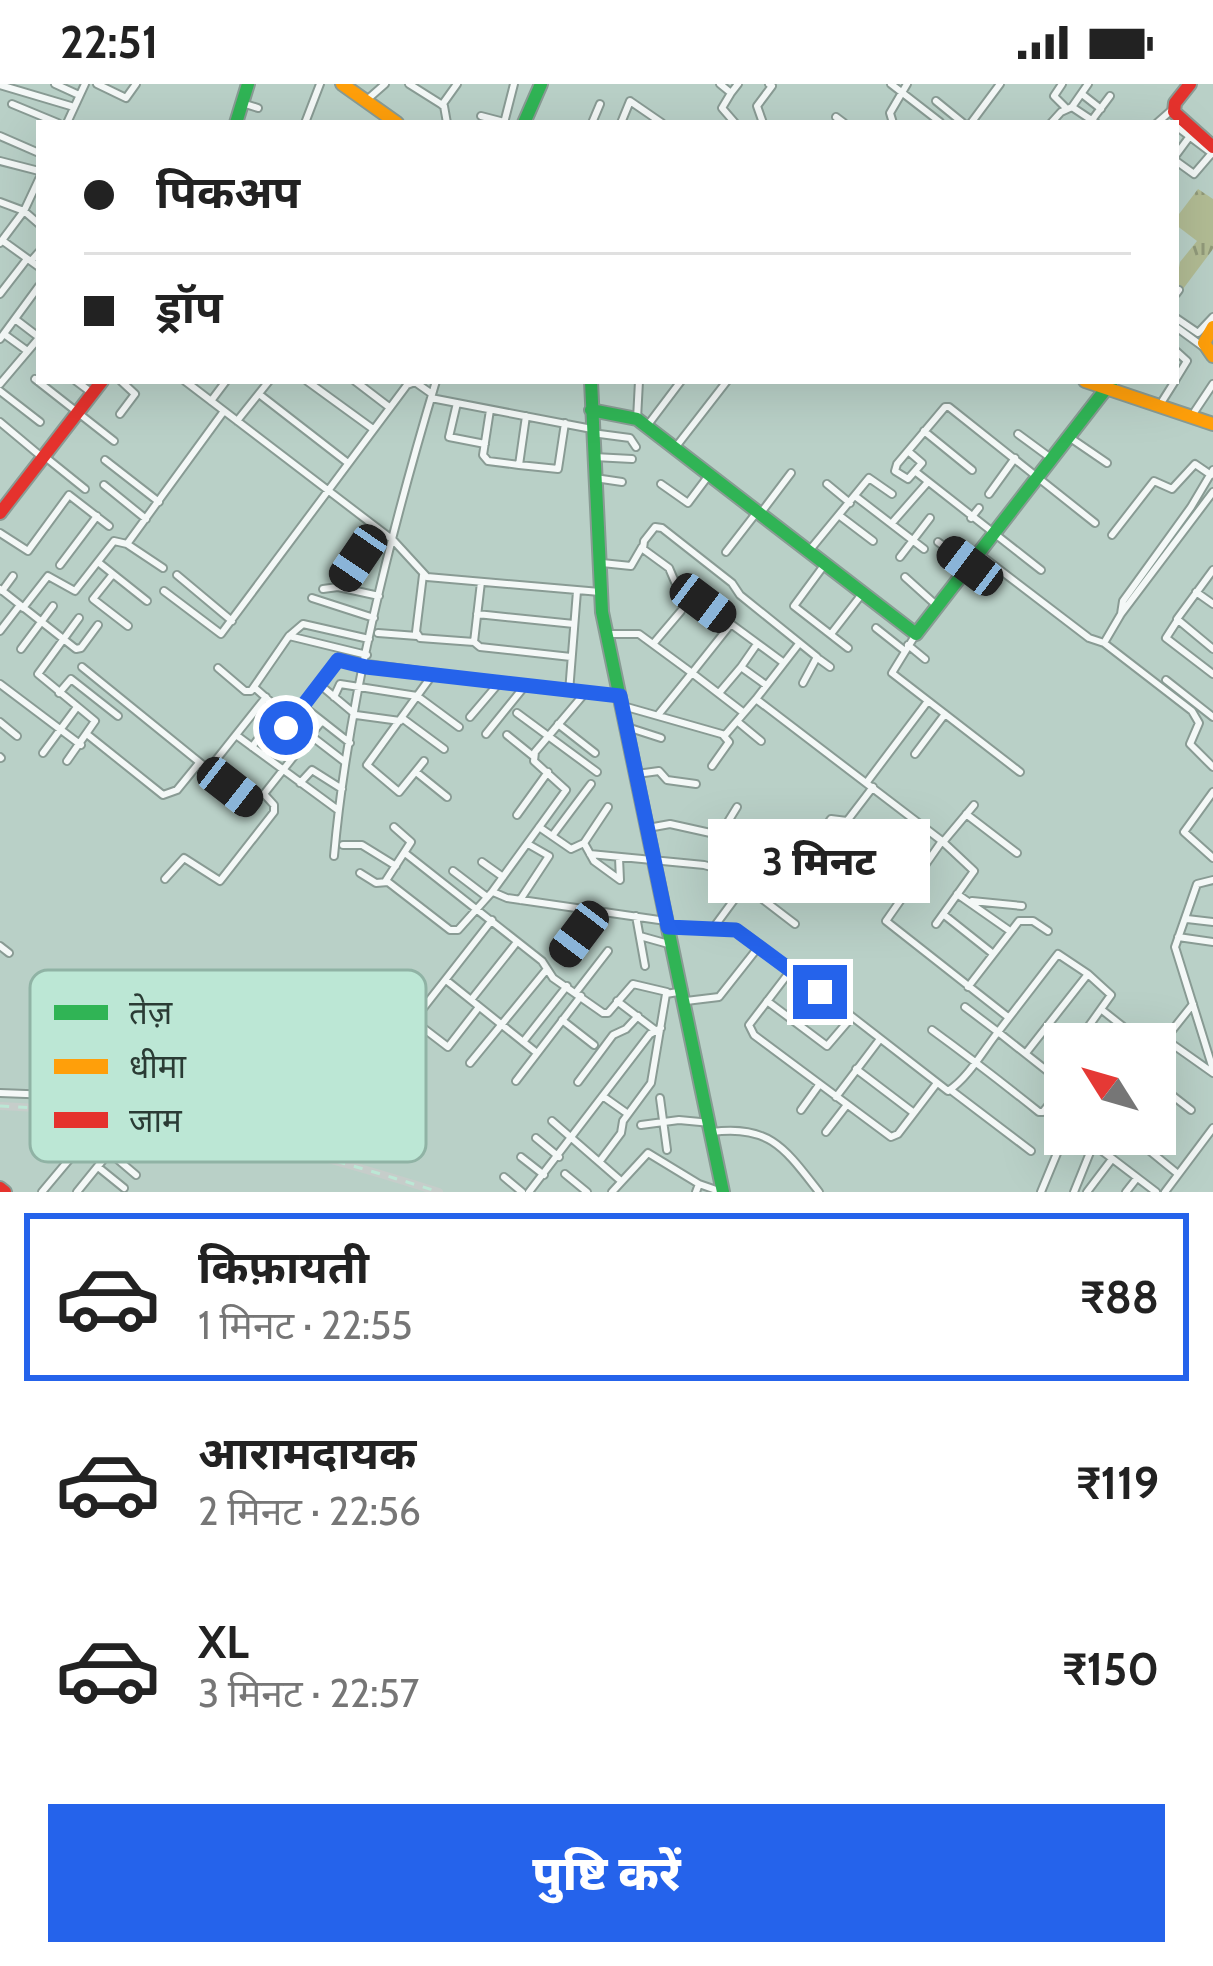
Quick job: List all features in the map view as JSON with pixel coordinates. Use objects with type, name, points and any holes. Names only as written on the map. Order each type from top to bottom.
[{"type":"main road","points":[[239,120],[248,84]]},
{"type":"main road","points":[[332,84],[382,120]]},
{"type":"main road","points":[[342,84],[393,120]]},
{"type":"main road","points":[[525,120],[541,84]]},
{"type":"main road","points":[[1168,120],[1190,84]]},
{"type":"main road","points":[[1168,120],[1178,118],[1206,145]]},
{"type":"main road","points":[[1209,352],[1204,340],[1213,327]]},
{"type":"main road","points":[[591,384],[598,562],[606,634],[685,996],[722,1192]]},
{"type":"main road","points":[[591,410],[642,423],[862,593],[910,643],[1107,384]]},
{"type":"main road","points":[[1111,384],[1213,420]]},
{"type":"main road","points":[[1111,384],[1213,420]]},
{"type":"main road","points":[[1,510],[97,387]]},
{"type":"street","points":[[55,84],[80,95]]},
{"type":"street","points":[[65,120],[86,84]]},
{"type":"street","points":[[97,84],[126,98],[136,84]]},
{"type":"street","points":[[306,120],[320,84]]},
{"type":"street","points":[[366,100],[385,84]]},
{"type":"street","points":[[409,84],[442,105],[448,111],[447,120]]},
{"type":"street","points":[[442,105],[457,84]]},
{"type":"street","points":[[505,120],[514,84]]},
{"type":"street","points":[[720,84],[731,93]]},
{"type":"street","points":[[732,120],[722,108],[738,84]]},
{"type":"street","points":[[891,84],[904,88],[938,120]]},
{"type":"street","points":[[970,120],[1000,84]]},
{"type":"street","points":[[1062,84],[1054,96],[1090,120]]},
{"type":"street","points":[[1055,120],[1088,84]]},
{"type":"street","points":[[0,85],[74,107]]},
{"type":"street","points":[[762,120],[757,106],[772,85]]},
{"type":"street","points":[[892,120],[890,113],[904,88]]},
{"type":"street","points":[[1082,94],[1101,109]]},
{"type":"street","points":[[1095,120],[1110,97]]},
{"type":"street","points":[[622,120],[630,101],[652,120]]},
{"type":"street","points":[[936,101],[963,120]]},
{"type":"street","points":[[12,104],[55,120]]},
{"type":"street","points":[[242,104],[258,108]]},
{"type":"street","points":[[593,120],[599,104]]},
{"type":"street","points":[[481,116],[496,120]]},
{"type":"street","points":[[836,117],[840,120]]},
{"type":"street","points":[[1179,161],[1194,174],[1213,126]]},
{"type":"street","points":[[0,136],[36,153]]},
{"type":"street","points":[[0,161],[36,174]]},
{"type":"street","points":[[36,182],[24,211],[1,242],[36,266]]},
{"type":"street","points":[[0,202],[36,221]]},
{"type":"street","points":[[0,294],[36,254]]},
{"type":"street","points":[[26,350],[2,337],[36,290]]},
{"type":"street","points":[[1179,324],[1198,333],[1213,317]]},
{"type":"street","points":[[14,319],[36,336]]},
{"type":"street","points":[[1179,325],[1209,352]]},
{"type":"street","points":[[36,339],[0,387],[40,422]]},
{"type":"street","points":[[41,384],[114,441]]},
{"type":"street","points":[[120,414],[135,394],[125,384]]},
{"type":"street","points":[[189,384],[393,540],[423,574],[600,592]]},
{"type":"street","points":[[197,391],[200,384]]},
{"type":"street","points":[[211,401],[224,384]]},
{"type":"street","points":[[237,422],[267,384]]},
{"type":"street","points":[[311,384],[373,429]]},
{"type":"street","points":[[359,384],[389,407]]},
{"type":"street","points":[[164,591],[217,635],[407,384]]},
{"type":"street","points":[[418,384],[432,396],[630,438],[636,447]]},
{"type":"street","points":[[334,856],[369,639],[435,384]]},
{"type":"street","points":[[639,384],[642,423]]},
{"type":"street","points":[[642,423],[678,384]]},
{"type":"street","points":[[675,448],[725,384]]},
{"type":"street","points":[[1163,400],[1173,384]]},
{"type":"street","points":[[1196,411],[1213,384]]},
{"type":"street","points":[[259,394],[348,463]]},
{"type":"street","points":[[457,403],[449,436],[485,444]]},
{"type":"street","points":[[908,451],[922,463],[908,479],[895,471],[908,451],[924,431],[949,406],[1095,523]]},
{"type":"street","points":[[490,410],[486,461],[558,469],[565,423]]},
{"type":"street","points":[[128,544],[224,412]]},
{"type":"street","points":[[519,465],[526,416]]},
{"type":"street","points":[[0,422],[86,488]]},
{"type":"street","points":[[924,431],[972,470]]},
{"type":"street","points":[[1018,434],[1052,459]]},
{"type":"street","points":[[1069,437],[1106,463]]},
{"type":"street","points":[[594,457],[632,460]]},
{"type":"street","points":[[988,494],[1016,458]]},
{"type":"street","points":[[105,460],[159,502]]},
{"type":"street","points":[[1112,535],[1154,481],[1172,489],[1195,464],[1212,472],[1123,601],[1121,614]]},
{"type":"street","points":[[916,472],[1041,569]]},
{"type":"street","points":[[726,552],[791,473]]},
{"type":"street","points":[[661,484],[688,503],[709,474]]},
{"type":"street","points":[[595,478],[622,482]]},
{"type":"street","points":[[809,551],[869,478],[892,494]]},
{"type":"street","points":[[892,524],[928,482]]},
{"type":"street","points":[[827,484],[924,549]]},
{"type":"street","points":[[104,485],[146,519]]},
{"type":"street","points":[[1104,643],[1213,492]]},
{"type":"street","points":[[0,533],[28,551],[69,495],[109,526]]},
{"type":"street","points":[[971,518],[979,508]]},
{"type":"street","points":[[60,565],[97,516]]},
{"type":"street","points":[[840,516],[873,541]]},
{"type":"street","points":[[900,557],[930,518]]},
{"type":"street","points":[[598,562],[631,566],[649,532],[660,526],[830,668]]},
{"type":"street","points":[[338,587],[377,529]]},
{"type":"street","points":[[0,631],[48,575],[75,592],[114,541],[128,544],[163,568]]},
{"type":"street","points":[[938,542],[1104,643],[1192,711],[1199,723],[1190,744],[1213,766]]},
{"type":"street","points":[[642,547],[669,568],[676,582],[784,663]]},
{"type":"street","points":[[98,562],[147,601]]},
{"type":"street","points":[[825,564],[794,606],[848,648]]},
{"type":"street","points":[[1213,570],[1166,638],[1213,674]]},
{"type":"street","points":[[113,574],[93,599],[128,626]]},
{"type":"street","points":[[417,636],[423,574]]},
{"type":"street","points":[[177,575],[232,621]]},
{"type":"street","points":[[13,576],[1,590],[63,640],[79,649],[98,626]]},
{"type":"street","points":[[905,577],[937,606]]},
{"type":"street","points":[[474,642],[481,582]]},
{"type":"street","points":[[323,589],[338,587],[380,596]]},
{"type":"street","points":[[569,692],[577,591]]},
{"type":"street","points":[[1196,592],[1213,604]]},
{"type":"street","points":[[831,634],[862,593]]},
{"type":"street","points":[[312,598],[374,618]]},
{"type":"street","points":[[21,650],[53,607]]},
{"type":"street","points":[[653,644],[680,611]]},
{"type":"street","points":[[477,614],[574,624]]},
{"type":"street","points":[[68,761],[95,721],[38,674],[79,618]]},
{"type":"street","points":[[1177,621],[1213,649]]},
{"type":"street","points":[[218,668],[245,691],[254,688],[289,636],[303,624],[369,639]]},
{"type":"street","points":[[658,716],[731,624]]},
{"type":"street","points":[[876,628],[910,643],[926,658]]},
{"type":"street","points":[[378,633],[572,657]]},
{"type":"street","points":[[606,634],[635,633],[744,713]]},
{"type":"street","points":[[289,636],[367,656]]},
{"type":"street","points":[[722,735],[738,722],[799,643]]},
{"type":"street","points":[[910,643],[892,672],[1020,772]]},
{"type":"street","points":[[719,693],[758,644]]},
{"type":"street","points":[[803,683],[819,659]]},
{"type":"street","points":[[302,746],[286,729],[337,660],[621,701],[722,735],[729,742],[712,766]]},
{"type":"street","points":[[741,667],[766,685]]},
{"type":"street","points":[[82,668],[254,805],[322,721]]},
{"type":"street","points":[[424,761],[399,792],[368,768],[433,674]]},
{"type":"street","points":[[59,693],[71,680],[118,716]]},
{"type":"street","points":[[1166,680],[1213,717]]},
{"type":"street","points":[[470,716],[499,683]]},
{"type":"street","points":[[0,684],[81,745]]},
{"type":"street","points":[[319,684],[356,715],[401,719],[444,749]]},
{"type":"street","points":[[334,697],[339,684],[417,696],[459,728]]},
{"type":"street","points":[[486,734],[524,687]]},
{"type":"street","points":[[252,747],[280,710],[254,688]]},
{"type":"street","points":[[533,756],[585,693]]},
{"type":"street","points":[[208,770],[266,697]]},
{"type":"street","points":[[756,698],[974,869],[936,924]]},
{"type":"street","points":[[714,927],[757,872],[790,875],[831,819],[847,821],[928,701]]},
{"type":"street","points":[[303,706],[350,743]]},
{"type":"street","points":[[43,753],[76,707]]},
{"type":"street","points":[[517,713],[597,772]]},
{"type":"street","points":[[915,754],[945,714]]},
{"type":"street","points":[[0,722],[17,736]]},
{"type":"street","points":[[738,722],[761,741]]},
{"type":"street","points":[[558,724],[595,753]]},
{"type":"street","points":[[627,727],[661,738]]},
{"type":"street","points":[[88,735],[163,795],[177,790],[199,763]]},
{"type":"street","points":[[236,735],[338,810]]},
{"type":"street","points":[[310,735],[346,764]]},
{"type":"street","points":[[359,873],[376,883],[385,882],[452,931],[458,930],[566,790],[507,735]]},
{"type":"street","points":[[300,783],[312,770],[342,789]]},
{"type":"street","points":[[637,774],[659,771],[667,781],[696,784]]},
{"type":"street","points":[[416,772],[447,797]]},
{"type":"street","points":[[517,815],[548,772]]},
{"type":"street","points":[[552,836],[591,784]]},
{"type":"street","points":[[165,879],[185,858],[220,881],[275,810],[264,792]]},
{"type":"street","points":[[1212,854],[1184,832],[1213,792]]},
{"type":"street","points":[[974,805],[886,921],[1008,1017]]},
{"type":"street","points":[[539,827],[571,849],[584,843],[608,807]]},
{"type":"street","points":[[648,828],[670,824],[718,833],[737,807]]},
{"type":"street","points":[[966,814],[1017,853]]},
{"type":"street","points":[[385,882],[411,841],[394,827]]},
{"type":"street","points":[[584,843],[620,880],[619,858]]},
{"type":"street","points":[[520,900],[549,856],[527,844]]},
{"type":"street","points":[[343,845],[362,845],[396,866]]},
{"type":"street","points":[[405,853],[605,1014],[633,984],[685,996],[719,997],[760,944]]},
{"type":"street","points":[[590,854],[726,871]]},
{"type":"street","points":[[482,862],[503,877]]},
{"type":"street","points":[[453,871],[490,894],[667,924],[736,930],[1030,1151]]},
{"type":"street","points":[[1213,880],[1197,884],[1175,947],[1213,1071]]},
{"type":"street","points":[[744,886],[795,924]]},
{"type":"street","points":[[958,894],[1010,931]]},
{"type":"street","points":[[968,901],[1022,906]]},
{"type":"street","points":[[563,955],[596,912]]},
{"type":"street","points":[[944,914],[993,954]]},
{"type":"street","points":[[636,916],[645,966]]},
{"type":"street","points":[[1185,919],[1213,922]]},
{"type":"street","points":[[426,1004],[492,920]]},
{"type":"street","points":[[968,987],[1010,931],[1025,920],[1048,932]]},
{"type":"street","points":[[640,936],[672,945]]},
{"type":"street","points":[[1178,937],[1213,942]]},
{"type":"street","points":[[471,1000],[518,941]]},
{"type":"street","points":[[0,946],[9,953]]},
{"type":"street","points":[[517,1081],[608,951]]},
{"type":"street","points":[[952,1091],[1058,954],[1111,992],[1092,1023]]},
{"type":"street","points":[[470,1064],[547,969]]},
{"type":"street","points":[[791,970],[749,1024],[750,1032],[891,1137],[938,1083]]},
{"type":"street","points":[[1027,1053],[1088,974]]},
{"type":"street","points":[[446,979],[537,1052]]},
{"type":"street","points":[[523,1042],[567,986]]},
{"type":"street","points":[[600,1161],[651,1084],[668,992]]},
{"type":"street","points":[[617,1000],[658,1029]]},
{"type":"street","points":[[767,1001],[826,1046],[851,1018]]},
{"type":"street","points":[[1176,1026],[1193,1004]]},
{"type":"street","points":[[426,1031],[448,1047],[479,1007]]},
{"type":"street","points":[[964,1007],[1044,1067]]},
{"type":"street","points":[[1102,1010],[1118,1023]]},
{"type":"street","points":[[578,1082],[615,1033],[638,1016]]},
{"type":"street","points":[[562,1020],[594,1045]]},
{"type":"street","points":[[504,1177],[526,1192],[544,1175],[658,1029]]},
{"type":"street","points":[[932,1030],[1041,1113],[1044,1110]]},
{"type":"street","points":[[836,1096],[880,1039]]},
{"type":"street","points":[[1176,1047],[1213,1071]]},
{"type":"street","points":[[856,1069],[914,1113]]},
{"type":"street","points":[[801,1110],[819,1085]]},
{"type":"street","points":[[0,1093],[30,1094]]},
{"type":"street","points":[[604,1097],[628,1114]]},
{"type":"street","points":[[660,1098],[667,1150]]},
{"type":"street","points":[[1176,1098],[1191,1110]]},
{"type":"street","points":[[826,1132],[847,1105]]},
{"type":"street","points":[[552,1121],[621,1181]]},
{"type":"street","points":[[641,1125],[662,1122],[761,1134],[784,1150],[819,1192]]},
{"type":"street","points":[[1106,1155],[1160,1192],[1213,1128]]},
{"type":"street","points":[[536,1138],[559,1157]]},
{"type":"street","points":[[612,1192],[648,1153],[698,1188],[722,1192]]},
{"type":"street","points":[[1041,1192],[1056,1155]]},
{"type":"street","points":[[1074,1192],[1089,1155]]},
{"type":"street","points":[[1155,1155],[1178,1174]]},
{"type":"street","points":[[521,1157],[544,1175]]},
{"type":"street","points":[[1087,1192],[1112,1160]]},
{"type":"street","points":[[43,1192],[68,1162]]},
{"type":"street","points":[[81,1190],[102,1162]]},
{"type":"street","points":[[120,1162],[136,1175]]},
{"type":"street","points":[[98,1167],[124,1188]]},
{"type":"street","points":[[565,1174],[587,1192]]},
{"type":"street","points":[[1126,1192],[1137,1178]]},
{"type":"street","points":[[570,1192],[577,1184]]},
{"type":"green space","points":[[1198,189],[1213,199],[1213,249],[1183,289],[1179,286],[1180,262],[1197,241],[1179,227],[1179,214]]},
{"type":"railway","points":[[0,1106],[30,1108]]},
{"type":"railway","points":[[339,1162],[439,1192]]},
{"type":"traffic: fast","points":[[237,120],[248,84]]},
{"type":"traffic: fast","points":[[525,120],[541,84]]},
{"type":"traffic: fast","points":[[591,384],[602,612],[723,1192]]},
{"type":"traffic: fast","points":[[591,410],[637,419],[916,634],[1110,384]]},
{"type":"traffic: slow","points":[[342,84],[393,120]]},
{"type":"traffic: slow","points":[[1213,327],[1204,343],[1213,356]]},
{"type":"traffic: slow","points":[[1094,384],[1213,424]]},
{"type":"traffic: jam","points":[[1190,84],[1174,112],[1213,147]]},
{"type":"traffic: jam","points":[[0,513],[100,384]]},
{"type":"traffic: jam","points":[[0,1188],[5,1192]]},
{"type":"route","points":[[286,728],[338,660],[620,696],[668,927],[736,930],[820,992]]}]
